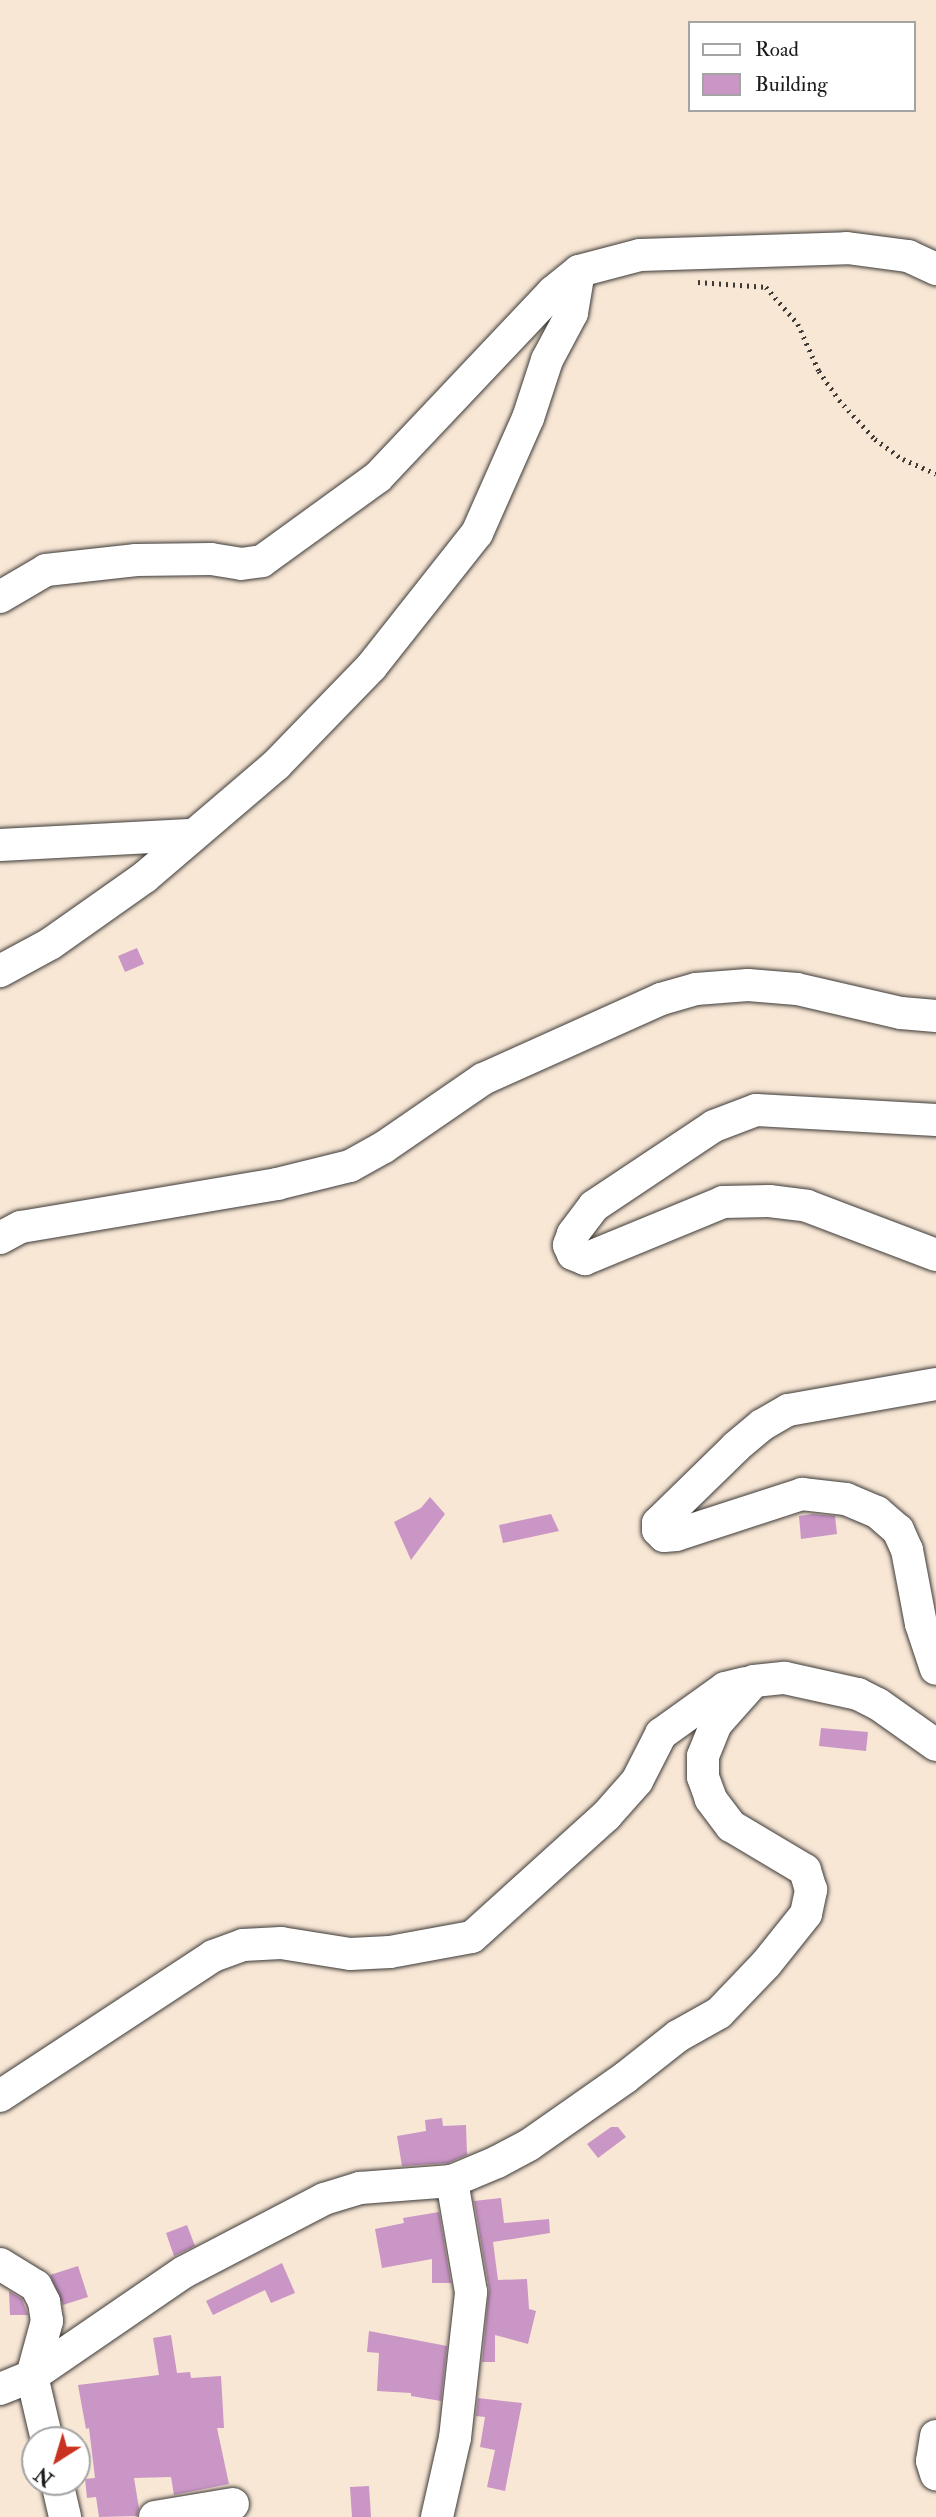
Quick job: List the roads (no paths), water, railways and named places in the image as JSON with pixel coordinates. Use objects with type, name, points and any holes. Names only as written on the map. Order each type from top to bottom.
[{"type":"street","points":[[0,597],[46,570],[136,560],[211,559],[242,564],[262,561],[378,477],[553,292],[579,271],[640,255],[847,248],[908,256],[936,269]]},
{"type":"street","points":[[0,971],[61,936],[145,877],[276,765],[371,667],[477,533],[528,418],[547,360],[572,313],[579,271]]},
{"type":"street","points":[[0,845],[194,835]]},
{"type":"street","points":[[0,1238],[21,1227],[276,1184],[350,1167],[483,1079],[661,999],[696,989],[748,985],[797,989],[901,1013],[936,1016]]},
{"type":"street","points":[[936,1120],[756,1110],[714,1126],[594,1206],[573,1234],[569,1245],[573,1254],[585,1259],[723,1202],[769,1201],[807,1206],[936,1255]]},
{"type":"street","points":[[936,1384],[788,1410],[762,1425],[736,1447],[658,1523],[658,1530],[664,1536],[676,1535],[802,1494],[846,1500],[877,1512],[898,1530],[908,1550],[921,1624],[936,1669]]},
{"type":"street","points":[[0,2096],[213,1956],[243,1945],[281,1942],[350,1954],[390,1952],[472,1937],[606,1816],[637,1781],[661,1734],[724,1688],[785,1678],[858,1695],[878,1704],[936,1745]]},
{"type":"street","points":[[0,2389],[32,2376],[184,2272],[324,2199],[360,2188],[453,2181],[529,2145],[626,2077],[678,2036],[719,2013],[766,1964],[806,1914],[811,1891],[805,1870],[731,1826],[711,1799],[703,1777],[703,1756],[716,1724],[754,1681]]},
{"type":"street","points":[[437,2517],[455,2438],[471,2292],[453,2181]]},
{"type":"street","points":[[0,2264],[36,2286],[44,2302],[47,2321],[32,2376],[44,2426]]},
{"type":"street","points":[[936,2436],[933,2440],[932,2461],[936,2474]]},
{"type":"street","points":[[60,2496],[65,2517]]},
{"type":"street","points":[[155,2517],[233,2504]]}]
